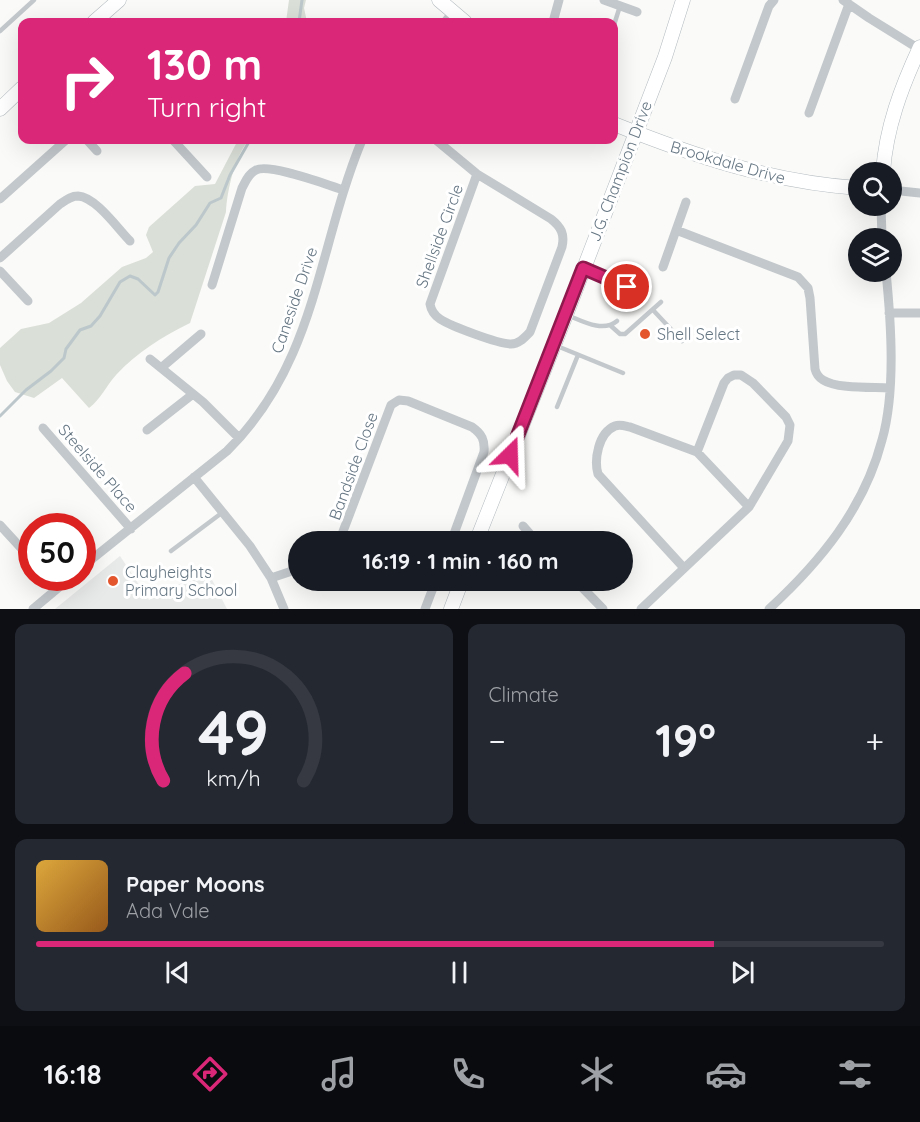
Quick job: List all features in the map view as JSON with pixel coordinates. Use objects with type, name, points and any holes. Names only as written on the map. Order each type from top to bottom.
[{"type":"main road","points":[[99,18],[119,0]]},
{"type":"main road","points":[[439,0],[449,17]]},
{"type":"main road","name":"J.G. Champion Drive","points":[[480,531],[636,133],[683,0]]},
{"type":"main road","points":[[883,162],[884,151],[897,100],[920,48]]},
{"type":"main road","points":[[1,106],[18,91]]},
{"type":"main road","name":"Brookdale Drive","points":[[618,126],[668,145],[760,174],[848,187]]},
{"type":"main road","points":[[451,609],[458,591]]},
{"type":"street","points":[[554,18],[560,0]]},
{"type":"street","points":[[604,0],[637,12]]},
{"type":"street","points":[[735,99],[769,6],[774,0]]},
{"type":"street","points":[[808,113],[846,2],[920,48]]},
{"type":"street","points":[[0,199],[62,144]]},
{"type":"street","points":[[91,144],[97,151]]},
{"type":"street","points":[[177,144],[207,177]]},
{"type":"street","name":"Caneside Drive","points":[[96,556],[239,438],[267,402],[290,361],[306,320],[344,190],[361,144]]},
{"type":"street","name":"Shellside Circle","points":[[441,144],[477,174],[551,219],[559,225],[562,232],[562,247],[530,332],[522,340],[513,344],[500,343],[446,322],[434,314],[431,309],[430,304],[477,174]]},
{"type":"street","points":[[212,285],[242,189],[248,176],[255,170],[271,168],[344,190]]},
{"type":"street","points":[[902,191],[920,193]]},
{"type":"street","points":[[0,258],[70,197],[78,196],[95,204],[130,241]]},
{"type":"street","points":[[663,267],[686,202]]},
{"type":"street","points":[[676,230],[798,277],[808,288],[815,369],[822,380],[836,384],[889,388]]},
{"type":"street","points":[[0,271],[28,301]]},
{"type":"street","points":[[769,609],[798,582],[826,550],[849,518],[869,478],[883,440],[889,388],[887,282]]},
{"type":"street","points":[[889,312],[920,313]]},
{"type":"street","points":[[161,368],[201,334]]},
{"type":"street","points":[[150,359],[193,394],[239,438]]},
{"type":"street","points":[[641,609],[749,507],[788,441],[790,425],[780,410],[748,379],[734,375],[728,378],[721,390],[697,452]]},
{"type":"street","points":[[147,430],[193,394]]},
{"type":"street","name":"Bandside Close","points":[[344,531],[391,405],[399,400],[408,401],[472,427],[480,433],[485,443],[484,452],[454,531]]},
{"type":"street","points":[[684,568],[601,479],[595,458],[604,436],[615,426],[621,425],[697,452],[749,507]]},
{"type":"street","name":"Steelside Place","points":[[43,428],[130,529]]},
{"type":"street","points":[[194,477],[250,546],[272,578],[284,609]]},
{"type":"street","points":[[0,525],[18,545]]},
{"type":"street","points":[[523,526],[527,531]]},
{"type":"street","points":[[272,578],[288,572]]},
{"type":"street","points":[[33,609],[55,591]]},
{"type":"street","points":[[425,609],[432,591]]},
{"type":"street","points":[[586,591],[603,609]]},
{"type":"lane","points":[[0,30],[34,0]]},
{"type":"lane","points":[[616,18],[620,6]]},
{"type":"lane","points":[[583,268],[627,287],[635,296]]},
{"type":"lane","points":[[566,315],[602,327],[611,327],[620,334],[625,334],[661,302]]},
{"type":"lane","points":[[653,310],[682,341]]},
{"type":"lane","points":[[611,327],[617,321]]},
{"type":"lane","points":[[554,345],[623,373]]},
{"type":"lane","points":[[557,406],[578,354]]},
{"type":"lane","points":[[171,551],[223,512]]},
{"type":"shaded area","points":[[289,0],[306,0],[304,8],[306,18],[287,18]]},
{"type":"shaded area","points":[[236,144],[246,144],[233,174],[226,212],[190,323],[132,359],[89,408],[62,378],[34,398],[15,392],[0,365],[0,348],[21,329],[49,323],[81,303],[122,267],[146,258],[153,252],[146,235],[149,227],[195,186],[215,184]]},
{"type":"shaded area","name":"Clayheights Primary School","points":[[120,556],[149,600],[207,570],[227,609],[55,609],[77,591],[96,591],[96,576]]},
{"type":"waterway","points":[[300,18],[302,0]]},
{"type":"waterway","points":[[0,416],[26,390],[64,358],[66,349],[80,330],[91,326],[100,316],[120,282],[130,276],[138,279],[155,295],[158,292],[169,258],[196,225],[210,203],[221,198],[230,175],[248,144]]},
{"type":"place","name":"Shell Select","points":[[645,334]]},
{"type":"place","name":"Clayheights Primary School","points":[[113,581]]},
{"type":"route","points":[[510,455],[583,268],[627,287]]}]
